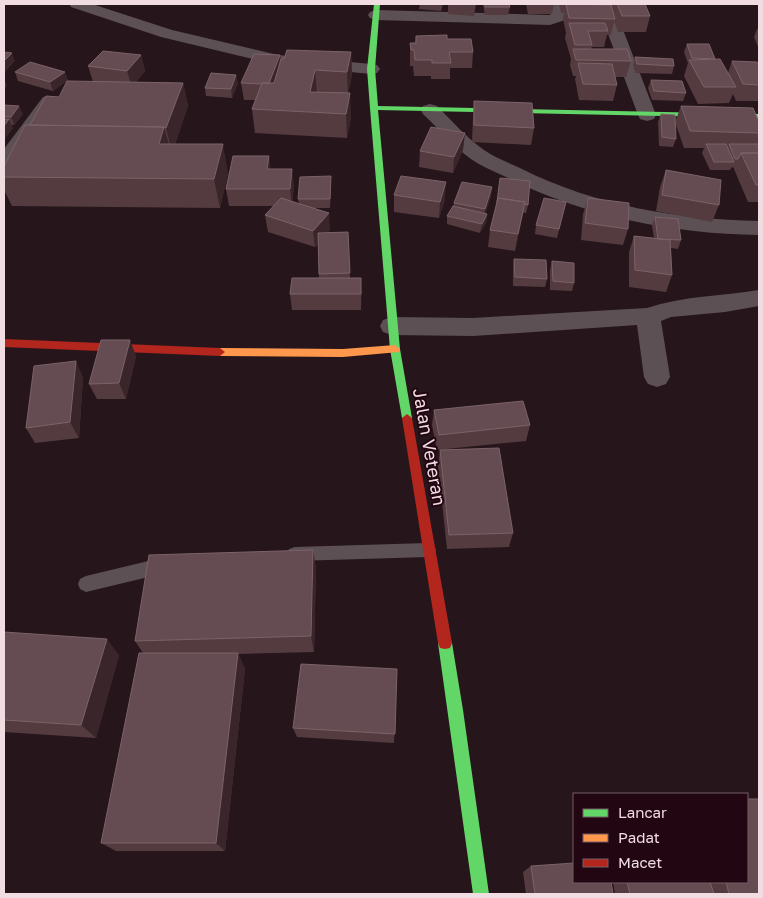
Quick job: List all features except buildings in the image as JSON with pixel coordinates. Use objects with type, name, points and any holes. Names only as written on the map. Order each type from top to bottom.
[{"type":"main road","name":"Jalan Veteran","points":[[376,9],[372,69],[374,108],[380,159],[393,338],[456,710],[481,894]]},
{"type":"main road","points":[[374,108],[759,116]]},
{"type":"main road","points":[[4,343],[184,352],[343,353],[393,338]]},
{"type":"street","points":[[78,4],[167,34],[278,60],[372,69]]},
{"type":"street","points":[[376,9],[550,20],[559,17],[556,4]]},
{"type":"street","points":[[606,4],[647,115]]},
{"type":"street","points":[[4,162],[49,101]]},
{"type":"street","points":[[430,110],[477,154],[521,178],[579,200],[659,218],[733,228],[759,228]]},
{"type":"street","points":[[393,338],[473,327],[648,316],[670,309],[725,304],[759,298]]},
{"type":"street","points":[[648,316],[657,377]]},
{"type":"lane","points":[[280,555],[428,550]]},
{"type":"lane","points":[[86,584],[163,565],[181,563]]},
{"type":"traffic: fast","points":[[377,4],[371,69],[395,349],[407,418]]},
{"type":"traffic: fast","points":[[374,108],[759,116]]},
{"type":"traffic: fast","points":[[445,643],[481,894]]},
{"type":"traffic: slow","points":[[220,352],[343,353],[395,349]]},
{"type":"traffic: jam","points":[[4,343],[220,352]]},
{"type":"traffic: jam","points":[[407,418],[445,643]]}]
